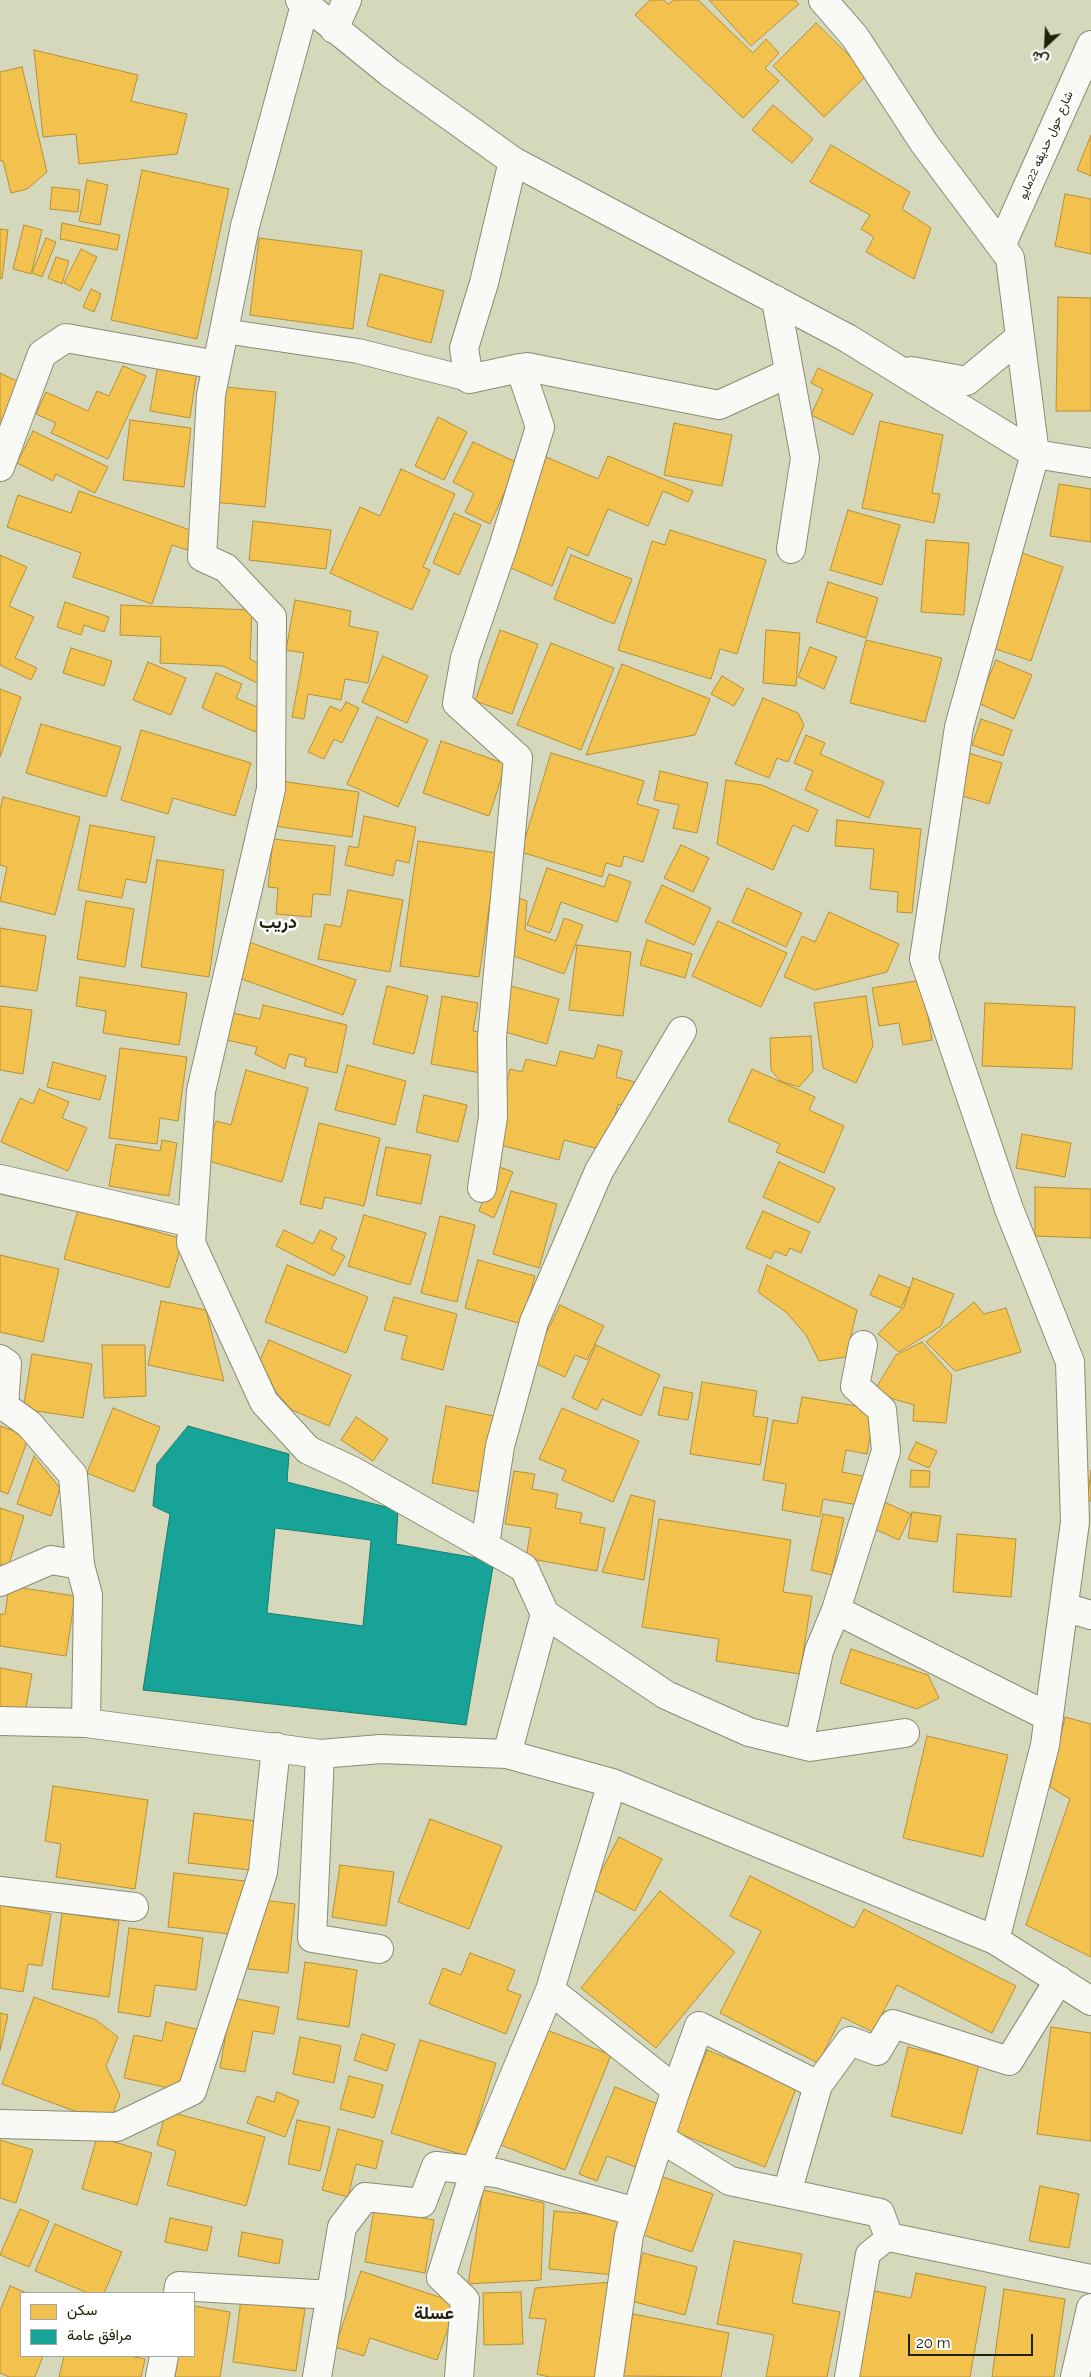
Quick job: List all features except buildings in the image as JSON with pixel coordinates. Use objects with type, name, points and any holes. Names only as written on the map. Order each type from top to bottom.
[{"type":"street","points":[[334,29],[347,0]]},
{"type":"street","points":[[823,0],[855,37],[924,143],[1010,258],[1035,454],[959,727],[924,959],[1009,1209],[1081,1363],[1075,1522],[1045,1745],[995,1940]]},
{"type":"street","points":[[905,1733],[810,1747],[749,1732],[666,1696],[545,1614],[524,1568],[353,1471],[308,1450],[264,1402],[191,1243],[201,1091],[271,789],[272,617],[226,568],[202,558],[211,395],[245,226],[303,3],[390,73],[513,161],[847,338],[1035,454],[1091,463]]},
{"type":"street","name":"شارع حول حديقه 22مايو","points":[[1001,246],[1091,45]]},
{"type":"street","points":[[513,161],[484,283],[464,348],[469,380],[527,367],[719,405],[789,372]]},
{"type":"street","points":[[776,300],[805,458],[792,549]]},
{"type":"street","points":[[895,368],[967,381],[1020,337]]},
{"type":"street","points":[[0,467],[42,354],[66,338],[217,364]]},
{"type":"street","points":[[482,1188],[493,1117],[492,1037],[518,758],[457,703],[465,658],[504,544],[540,427],[520,368]]},
{"type":"street","points":[[485,1545],[500,1446],[534,1322],[599,1171],[682,1031]]},
{"type":"street","points":[[0,1179],[192,1223]]},
{"type":"street","points":[[799,1744],[819,1651],[836,1610],[886,1451],[882,1410],[855,1386],[863,1344]]},
{"type":"street","points":[[0,1359],[8,1364],[4,1406],[29,1424],[73,1475],[80,1565],[88,1595],[86,1723]]},
{"type":"street","points":[[0,1582],[51,1560],[80,1565]]},
{"type":"street","points":[[1064,1607],[1091,1615]]},
{"type":"street","points":[[836,1610],[1049,1717]]},
{"type":"street","points":[[507,1754],[545,1614]]},
{"type":"street","points":[[0,1720],[86,1723],[320,1754],[381,1749],[507,1754],[612,1783],[995,1940],[1091,2001]]},
{"type":"street","points":[[0,2124],[117,2127],[192,2091],[262,1872],[276,1747]]},
{"type":"street","points":[[320,1754],[312,1938],[379,1949]]},
{"type":"street","points":[[459,2377],[465,2300],[441,2277],[475,2170],[550,1990],[612,1783]]},
{"type":"street","points":[[0,1890],[134,1907]]},
{"type":"street","points":[[787,2193],[818,2085],[850,2041],[877,2051],[894,2024],[1009,2061],[1059,1980]]},
{"type":"street","points":[[550,1990],[676,2090]]},
{"type":"street","points":[[609,2377],[629,2235],[676,2090],[700,2026],[818,2085]]},
{"type":"street","points":[[660,2138],[730,2181],[880,2213],[889,2237],[1091,2279]]},
{"type":"street","points":[[317,2377],[342,2227],[365,2197],[422,2204],[436,2166],[497,2173],[636,2212]]},
{"type":"street","points":[[178,2292],[179,2286],[331,2295]]},
{"type":"street","points":[[1075,2377],[1091,2308]]},
{"type":"street","points":[[160,2377],[164,2357]]},
{"type":"lane","points":[[224,331],[358,351],[469,380]]},
{"type":"lane","points":[[847,2377],[868,2254],[889,2237]]},
{"type":"district","name":"دريب","points":[[278,923]]},
{"type":"district","name":"عسلة","points":[[434,2314]]}]
